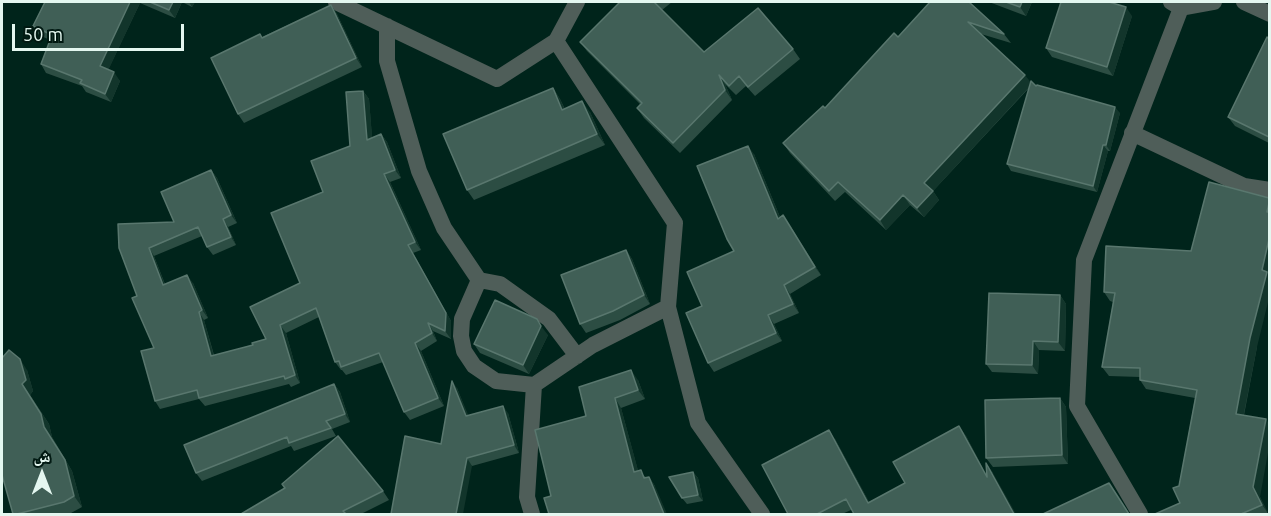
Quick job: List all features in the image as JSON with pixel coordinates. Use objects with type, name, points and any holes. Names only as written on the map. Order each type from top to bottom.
[{"type":"street","points":[[336,2],[497,79],[556,41],[578,2]]},
{"type":"street","points":[[1140,514],[1077,406],[1084,260],[1132,134],[1176,5],[1214,2]]},
{"type":"street","points":[[1244,2],[1269,14]]},
{"type":"street","points":[[387,26],[387,61],[419,171],[444,228],[479,280],[500,284],[549,319],[577,356]]},
{"type":"street","points":[[556,41],[675,223],[668,307],[698,423],[762,514]]},
{"type":"street","points":[[1132,134],[1244,186],[1269,190]]},
{"type":"street","points":[[479,280],[462,319],[461,336],[464,351],[474,366],[496,381],[534,385],[593,345],[668,307]]},
{"type":"street","points":[[532,514],[527,497],[534,385]]},
{"type":"building","points":[[45,2],[130,2],[100,66],[114,72],[105,94],[80,83],[82,80],[41,64],[52,35],[33,26]]},
{"type":"building","points":[[150,2],[173,2],[169,10]]},
{"type":"building","points":[[620,2],[654,2],[704,52],[758,8],[793,49],[748,87],[739,76],[729,86],[719,75],[725,90],[673,143],[637,108],[642,103],[580,42]]},
{"type":"building","points":[[930,2],[969,2],[1004,34],[968,22],[1025,75],[924,183],[933,191],[917,208],[903,195],[880,220],[838,182],[829,191],[783,143],[823,106],[825,108],[894,33],[898,37]]},
{"type":"building","points":[[1006,2],[1022,2],[1020,7]]},
{"type":"building","points":[[1061,2],[1109,2],[1126,7],[1107,67],[1046,48]]},
{"type":"building","points":[[331,5],[356,58],[238,114],[211,58],[260,34],[262,38]]},
{"type":"building","points":[[1267,37],[1269,39],[1269,137],[1228,117]]},
{"type":"building","points":[[1031,81],[1036,86],[1115,107],[1093,186],[1007,164]]},
{"type":"building","points":[[553,88],[562,110],[582,101],[597,134],[467,190],[443,134]]},
{"type":"building","points":[[363,91],[367,140],[381,134],[395,170],[384,174],[415,242],[408,245],[446,313],[445,331],[428,323],[432,333],[415,343],[438,398],[404,412],[379,353],[341,367],[339,361],[335,362],[316,308],[280,325],[295,375],[199,398],[197,390],[155,401],[141,351],[154,348],[132,298],[137,296],[119,248],[118,224],[174,222],[161,192],[211,170],[231,215],[223,219],[231,237],[207,247],[198,227],[149,248],[163,285],[187,275],[202,310],[199,312],[211,356],[253,345],[252,343],[266,339],[250,307],[300,283],[271,213],[323,192],[311,161],[350,146],[346,92]]},
{"type":"building","points":[[748,146],[778,219],[783,215],[815,267],[784,285],[793,304],[768,315],[776,333],[708,363],[686,313],[702,306],[687,272],[734,251],[697,166]]},
{"type":"building","points":[[1209,182],[1269,198],[1267,212],[1269,212],[1269,239],[1262,270],[1267,272],[1250,338],[1236,414],[1266,419],[1253,487],[1262,505],[1241,514],[1155,514],[1180,503],[1173,488],[1179,486],[1197,390],[1140,380],[1140,368],[1102,367],[1115,293],[1104,292],[1106,246],[1191,251]]},
{"type":"building","points":[[626,250],[644,295],[580,324],[561,275]]},
{"type":"building","points":[[989,293],[1060,295],[1058,342],[1033,341],[1032,365],[986,364]]},
{"type":"building","points":[[495,300],[537,319],[541,326],[523,365],[474,344]]},
{"type":"building","points":[[9,350],[20,359],[26,380],[22,384],[41,414],[44,427],[65,460],[74,496],[64,502],[17,514],[13,514],[2,475],[2,358]]},
{"type":"building","points":[[631,370],[638,390],[615,398],[634,472],[641,470],[644,478],[649,477],[664,514],[549,514],[544,498],[551,496],[535,430],[586,416],[579,387]]},
{"type":"building","points":[[452,381],[466,416],[503,406],[514,445],[467,458],[456,514],[391,514],[405,436],[441,444]]},
{"type":"building","points":[[334,384],[345,414],[326,421],[331,428],[289,443],[287,437],[196,473],[184,445]]},
{"type":"building","points":[[1060,398],[1062,455],[986,458],[985,400]]},
{"type":"building","points":[[959,426],[987,477],[986,463],[1014,514],[854,514],[846,499],[817,514],[788,514],[762,465],[829,430],[868,503],[905,483],[893,462]]},
{"type":"building","points":[[338,436],[383,491],[343,511],[346,514],[241,514],[285,488],[282,484]]},
{"type":"building","points":[[693,472],[698,495],[682,498],[669,477]]},
{"type":"building","points":[[1109,483],[1129,514],[1043,514]]}]
